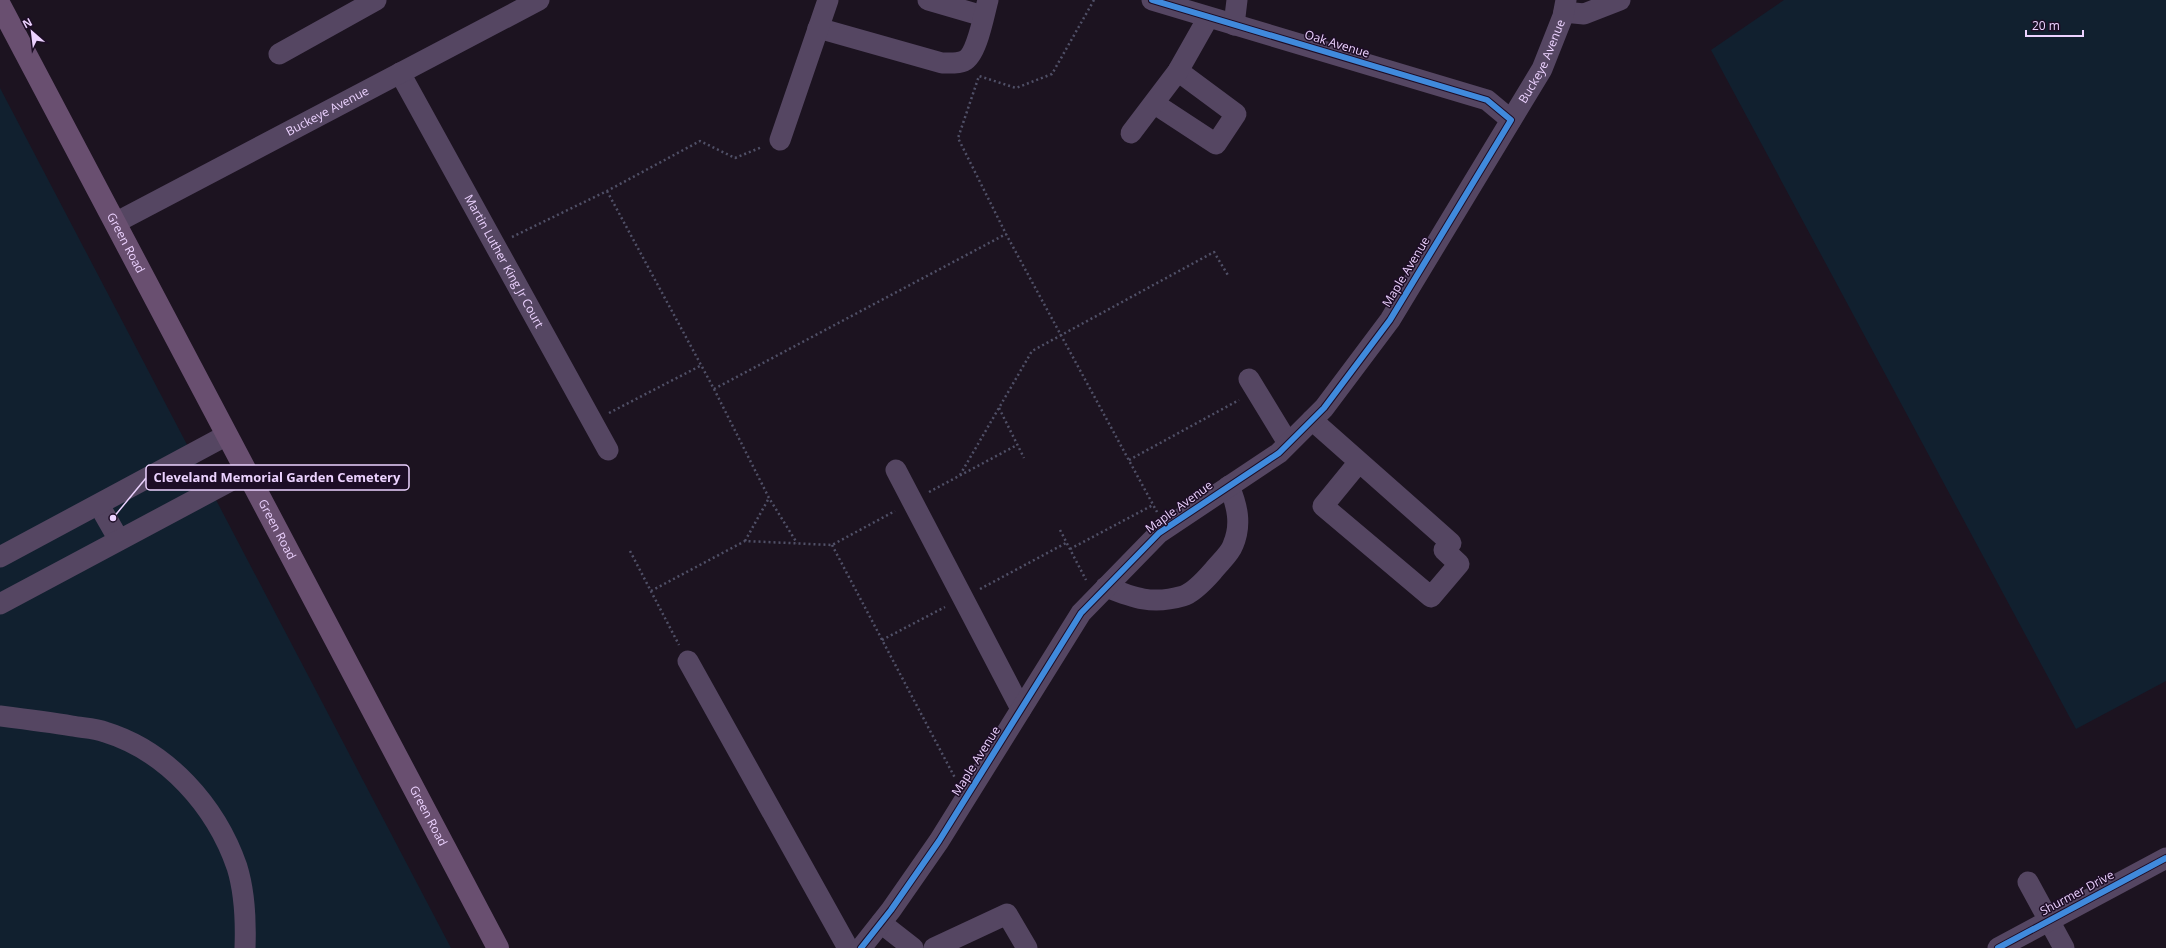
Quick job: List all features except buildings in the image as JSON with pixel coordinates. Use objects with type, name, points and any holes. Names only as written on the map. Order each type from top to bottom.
[{"type":"main road","name":"Green Road","points":[[0,5],[498,948]]},
{"type":"street","points":[[279,54],[376,0]]},
{"type":"street","name":"Buckeye Avenue","points":[[115,223],[539,0]]},
{"type":"street","points":[[780,140],[828,0]]},
{"type":"street","points":[[818,28],[942,63],[958,63],[966,60],[973,52],[985,8],[928,0]]},
{"type":"street","name":"Oak Avenue","points":[[1152,0],[1208,18],[1487,100],[1511,120]]},
{"type":"street","points":[[1234,25],[1238,0]]},
{"type":"street","points":[[1565,6],[1584,14],[1620,0]]},
{"type":"street","name":"Buckeye Avenue","points":[[1511,120],[1542,69],[1565,6]]},
{"type":"street","points":[[1131,133],[1155,104],[1178,71],[1208,18]]},
{"type":"street","points":[[1155,104],[1216,144],[1236,114],[1178,71]]},
{"type":"street","name":"Martin Luther King Jr Court","points":[[400,73],[608,450]]},
{"type":"street","name":"Maple Avenue","points":[[861,948],[881,923],[938,841],[1081,613],[1159,533],[1279,453],[1324,408],[1390,320],[1511,120]]},
{"type":"street","points":[[1252,385],[1288,443]]},
{"type":"street","points":[[1312,420],[1451,543],[1444,550],[1459,564],[1431,597],[1323,506],[1359,462]]},
{"type":"street","points":[[0,557],[99,505],[226,435]]},
{"type":"street","points":[[896,470],[1021,709]]},
{"type":"street","points":[[0,604],[247,472]]},
{"type":"street","points":[[1101,592],[1138,600],[1160,600],[1184,596],[1206,579],[1233,546],[1237,529],[1238,511],[1229,486]]},
{"type":"street","points":[[99,505],[119,540]]},
{"type":"street","points":[[688,661],[848,948]]},
{"type":"street","points":[[0,716],[104,731],[143,748],[180,777],[217,825],[237,867],[245,916],[245,948]]},
{"type":"street","name":"Shurmer Drive","points":[[1998,948],[2166,858]]},
{"type":"street","points":[[2028,882],[2064,948]]},
{"type":"street","points":[[934,948],[1007,914],[1027,948]]},
{"type":"street","points":[[881,923],[913,948]]},
{"type":"path","points":[[1094,0],[1052,74],[1016,88],[979,76],[958,138],[1006,234],[1166,528]]},
{"type":"path","points":[[496,245],[607,191],[700,141],[735,158],[780,140]]},
{"type":"path","points":[[607,191],[700,366],[714,389],[769,498],[797,544]]},
{"type":"path","points":[[714,389],[1006,234]]},
{"type":"path","points":[[960,475],[1032,351],[1214,252],[1229,277]]},
{"type":"path","points":[[593,422],[700,366]]},
{"type":"path","points":[[1129,460],[1252,385]]},
{"type":"path","points":[[998,408],[1024,458]]},
{"type":"path","points":[[746,541],[769,498]]},
{"type":"path","points":[[1070,549],[1154,505]]},
{"type":"path","points":[[1060,530],[1070,549],[1101,592]]},
{"type":"path","points":[[651,591],[746,541],[832,545],[966,797]]},
{"type":"path","points":[[630,551],[688,661]]},
{"type":"shaded area","points":[[1784,0],[2166,0],[2166,681],[2076,729],[1711,50]]},
{"type":"shaded area","points":[[0,88],[451,948],[0,948]]},
{"type":"cycle path","points":[[861,948],[891,910],[939,841],[1081,613],[1159,533],[1279,453],[1324,408],[1390,320],[1511,120],[1487,100],[1152,0]]},
{"type":"cycle path","points":[[1998,948],[2166,858]]},
{"type":"place","name":"Cleveland Memorial Garden Cemetery","points":[[113,518]]}]
